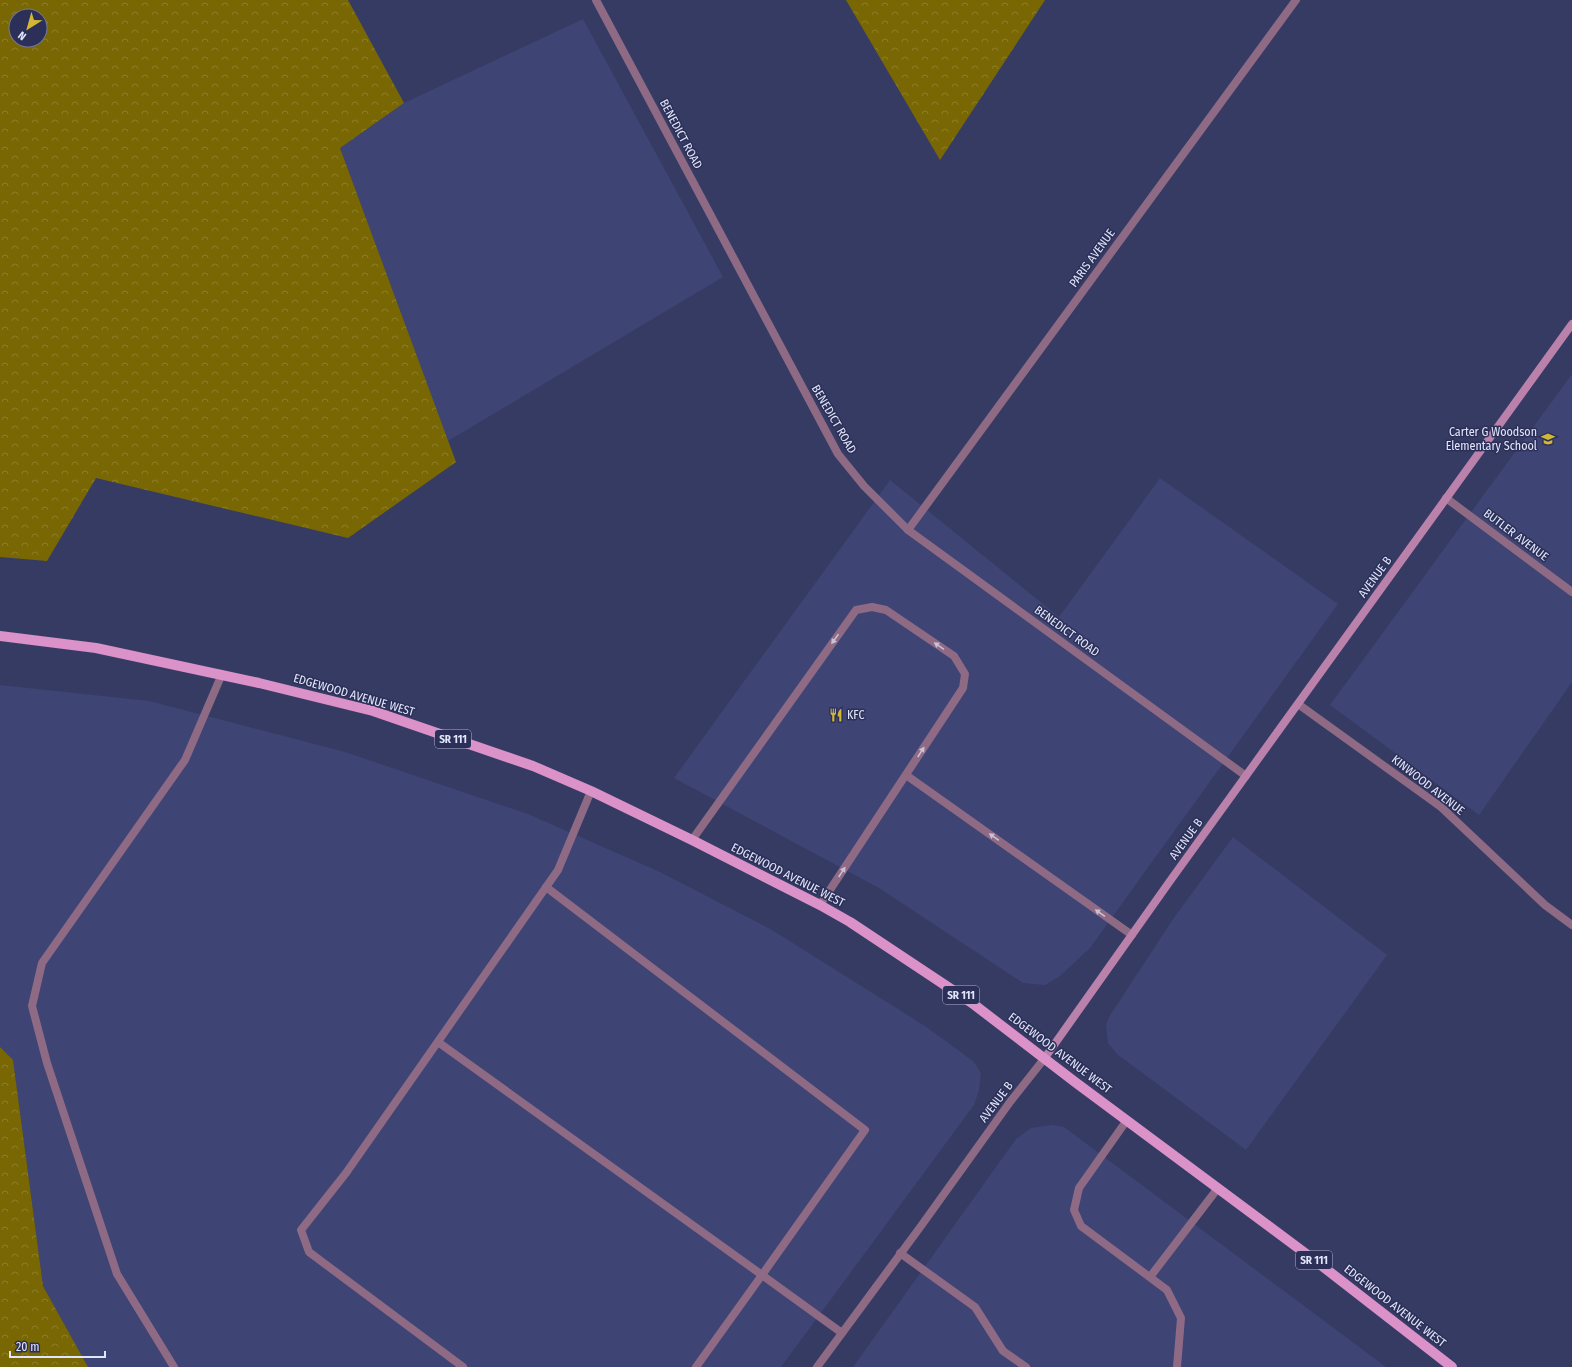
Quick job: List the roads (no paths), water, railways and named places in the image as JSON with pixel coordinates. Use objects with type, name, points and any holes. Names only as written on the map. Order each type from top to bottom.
[{"type":"main road","name":"AVENUE B","points":[[1044,1059],[1572,324]]},
{"type":"main road","name":"EDGEWOOD AVENUE WEST","points":[[0,636],[96,648],[222,674],[373,711],[533,766],[591,791],[692,840],[820,905],[850,922],[972,1003],[1044,1059],[1317,1262],[1452,1367]]},
{"type":"street","name":"BENEDICT ROAD","points":[[596,0],[838,454],[864,486],[908,530],[1246,776]]},
{"type":"street","name":"PARIS AVENUE","points":[[908,530],[1296,0]]},
{"type":"street","name":"BUTLER AVENUE","points":[[1446,498],[1572,592]]},
{"type":"street","points":[[692,840],[856,610],[872,607],[886,610],[954,656],[965,674],[963,688],[820,905]]},
{"type":"street","points":[[174,1367],[118,1274],[47,1063],[32,1006],[42,963],[185,760],[222,674]]},
{"type":"street","name":"KINWOOD AVENUE","points":[[1298,704],[1441,807],[1545,905],[1572,925]]},
{"type":"street","points":[[906,775],[1132,935]]},
{"type":"street","points":[[463,1367],[309,1252],[301,1230],[346,1173],[558,870],[591,791]]},
{"type":"street","points":[[546,887],[866,1130],[696,1367]]},
{"type":"street","points":[[438,1042],[842,1333]]},
{"type":"street","name":"AVENUE B","points":[[817,1367],[1010,1102],[1044,1059]]},
{"type":"street","points":[[1127,1120],[1079,1188],[1074,1210],[1081,1226],[1166,1290],[1181,1318],[1177,1367]]},
{"type":"street","points":[[1150,1277],[1218,1188]]},
{"type":"street","points":[[900,1253],[975,1307],[1003,1351],[1026,1367]]},
{"type":"place","name":"Carter G Woodson Elementary School","points":[[1548,439]]},
{"type":"place","name":"KFC","points":[[836,715]]}]
